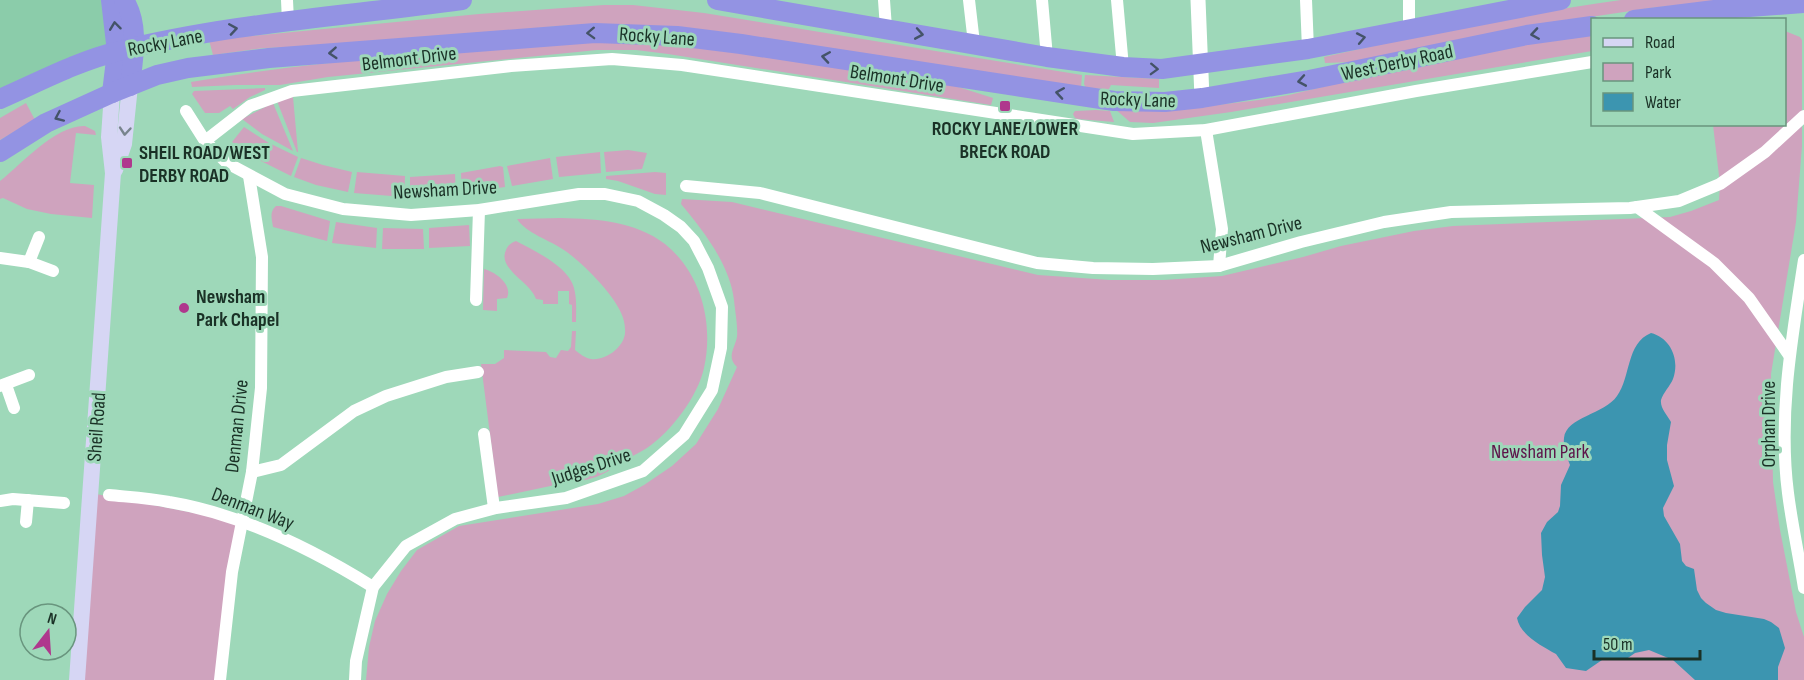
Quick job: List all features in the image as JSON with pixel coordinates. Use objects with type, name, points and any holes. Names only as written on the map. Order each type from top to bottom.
[{"type":"highway","points":[[111,0],[126,50]]},
{"type":"highway","points":[[0,152],[46,123],[121,90],[130,11],[124,0]]},
{"type":"highway","name":"Rocky Lane","points":[[126,50],[200,34],[411,4],[462,0]]},
{"type":"highway","name":"Rocky Lane","points":[[717,0],[797,7],[886,28],[1047,57],[1123,67],[1162,69],[1200,65]]},
{"type":"highway","name":"West Derby Road","points":[[1200,65],[1308,49],[1409,29],[1513,4],[1561,0]]},
{"type":"highway","points":[[1650,18],[1722,9],[1804,3]]},
{"type":"highway","name":"West Derby Road","points":[[1202,98],[1309,80],[1527,35],[1591,26]]},
{"type":"highway","name":"Rocky Lane","points":[[121,90],[158,75],[188,68],[269,58],[595,33],[678,36],[741,44],[1114,101],[1165,102],[1202,98]]},
{"type":"highway","points":[[0,99],[85,62],[126,50]]},
{"type":"main road","name":"Sheil Road","points":[[77,680],[113,173],[109,138],[121,90]]},
{"type":"street","points":[[287,0],[288,21]]},
{"type":"street","points":[[884,0],[886,28]]},
{"type":"street","points":[[969,0],[974,43]]},
{"type":"street","points":[[1042,0],[1047,57]]},
{"type":"street","points":[[1117,0],[1123,67]]},
{"type":"street","points":[[1198,0],[1202,98]]},
{"type":"street","points":[[1306,0],[1308,49]]},
{"type":"street","points":[[1408,0],[1409,29]]},
{"type":"street","name":"Belmont Drive","points":[[205,141],[250,106],[292,92],[511,66],[612,58],[682,65],[1133,134],[1206,130],[1416,91],[1591,62]]},
{"type":"street","name":"Newsham Drive","points":[[186,111],[205,141],[227,163],[285,194],[344,209],[411,215],[479,210],[579,194],[605,194],[638,201],[664,215]]},
{"type":"street","name":"Newsham Drive","points":[[686,186],[760,193],[1037,263],[1093,268],[1153,269],[1219,266],[1301,242],[1373,225],[1451,212],[1637,207],[1679,201],[1720,184],[1765,152],[1804,116]]},
{"type":"street","points":[[1206,130],[1222,229],[1219,266]]},
{"type":"street","name":"Denman Drive","points":[[220,680],[232,572],[252,472],[261,388],[262,257],[249,176]]},
{"type":"street","points":[[1637,207],[1721,270],[1749,298],[1789,355]]},
{"type":"street","points":[[476,300],[479,210]]},
{"type":"street","name":"Judges Drive","points":[[355,680],[356,661],[373,587],[406,546],[455,519],[494,508],[566,498],[643,471],[684,435],[712,390],[721,348],[722,307],[708,268],[694,241],[681,227],[664,215]]},
{"type":"street","points":[[28,262],[39,237]]},
{"type":"street","points":[[0,258],[28,262],[53,271]]},
{"type":"street","name":"Orphan Drive","points":[[1804,260],[1789,355],[1785,424],[1788,492],[1804,588]]},
{"type":"street","points":[[252,472],[281,465],[354,411],[386,396],[446,377],[478,372]]},
{"type":"street","points":[[14,408],[3,385],[29,375]]},
{"type":"street","points":[[484,434],[494,508]]},
{"type":"street","name":"Denman Way","points":[[109,495],[169,502],[210,511],[275,536],[344,569],[373,587]]},
{"type":"street","points":[[0,501],[13,499],[64,503]]},
{"type":"street","points":[[26,522],[28,500]]},
{"type":"shaded area","points":[[0,0],[111,0],[117,52],[0,99]]},
{"type":"green space","points":[[1621,0],[1724,0],[1543,24],[1351,62],[1325,63],[1324,57],[1398,41],[1509,18]]},
{"type":"green space","points":[[633,5],[704,13],[1082,75],[1081,88],[603,24],[355,45],[264,48],[213,55],[209,40],[479,14]]},
{"type":"green space","name":"Newsham Park","points":[[1786,31],[1800,37],[1802,40],[1802,146],[1796,222],[1771,374],[1773,482],[1796,612],[1804,637],[1804,680],[366,680],[369,647],[375,621],[387,594],[417,550],[459,526],[598,504],[624,496],[672,466],[696,444],[718,409],[737,367],[732,360],[732,352],[737,337],[737,328],[734,300],[727,274],[714,249],[681,204],[682,199],[732,202],[1038,275],[1110,280],[1164,280],[1222,276],[1341,246],[1414,231],[1453,226],[1670,217],[1719,200],[1720,184],[1713,126],[1786,126]]},
{"type":"green space","points":[[1591,32],[1591,51],[1231,112],[1153,123],[1130,122],[1114,108],[1192,108],[1259,100],[1426,62]]},
{"type":"green space","points":[[574,41],[694,46],[952,85],[993,98],[991,105],[636,50],[597,50],[328,77],[280,85],[192,87],[191,82],[286,68]]},
{"type":"green space","points":[[1085,75],[1159,79],[1159,88],[1111,85],[1109,89],[1086,88]]},
{"type":"green space","points":[[265,88],[233,109],[230,106],[219,113],[205,113],[192,94],[194,91]]},
{"type":"green space","points":[[293,97],[298,152],[277,101]]},
{"type":"green space","points":[[26,103],[35,120],[0,140],[0,118]]},
{"type":"green space","points":[[273,103],[293,151],[262,134],[242,119]]},
{"type":"green space","points":[[1075,111],[1110,111],[1114,122],[1078,119],[1073,114]]},
{"type":"green space","points":[[85,126],[95,131],[96,135],[76,133],[70,183],[94,185],[92,218],[51,214],[27,209],[3,198],[0,199],[0,181],[29,156],[62,132],[74,127]]},
{"type":"green space","points":[[244,127],[269,143],[298,157],[291,176],[257,159],[232,142]]},
{"type":"green space","points":[[628,150],[647,153],[642,169],[606,172],[604,152]]},
{"type":"green space","points":[[600,152],[601,173],[559,177],[556,157]]},
{"type":"green space","points":[[301,158],[352,172],[348,192],[316,185],[294,177]]},
{"type":"green space","points":[[550,158],[553,179],[512,186],[507,166]]},
{"type":"green space","points":[[503,167],[505,187],[462,193],[461,173]]},
{"type":"green space","points":[[357,172],[405,176],[404,197],[354,193]]},
{"type":"green space","points":[[666,173],[666,195],[655,194],[606,179],[606,176]]},
{"type":"green space","points":[[455,174],[456,195],[410,197],[410,177]]},
{"type":"green space","points":[[276,206],[330,221],[327,241],[273,227],[272,213]]},
{"type":"green space","points":[[561,218],[602,221],[641,230],[665,244],[677,256],[688,269],[702,300],[707,334],[704,368],[690,401],[674,423],[645,449],[592,478],[498,497],[481,364],[495,364],[504,358],[504,350],[546,352],[550,357],[556,358],[561,350],[568,351],[571,347],[572,331],[576,331],[575,350],[587,358],[597,359],[615,351],[625,335],[624,321],[619,310],[609,293],[597,280],[570,254],[533,233],[517,219]]},
{"type":"green space","points":[[336,222],[377,228],[376,248],[332,243]]},
{"type":"green space","points":[[469,225],[470,246],[429,248],[429,228]]},
{"type":"green space","points":[[383,228],[423,229],[424,249],[382,249]]},
{"type":"green space","points":[[516,241],[550,260],[566,273],[576,296],[576,322],[572,322],[569,291],[558,291],[558,304],[543,304],[543,300],[536,299],[528,287],[510,269],[504,257],[511,243]]},
{"type":"green space","points":[[484,269],[498,276],[508,288],[507,298],[497,299],[497,311],[483,310]]},
{"type":"green space","points":[[91,493],[241,522],[220,680],[77,680]]},
{"type":"water","points":[[1651,333],[1669,345],[1675,364],[1673,379],[1661,400],[1663,409],[1671,422],[1667,460],[1674,486],[1663,508],[1664,516],[1680,544],[1682,561],[1686,566],[1694,569],[1697,590],[1706,603],[1726,613],[1764,619],[1779,628],[1785,648],[1778,667],[1778,680],[1695,680],[1673,660],[1649,650],[1635,653],[1625,660],[1602,660],[1586,671],[1566,668],[1556,654],[1527,635],[1519,624],[1517,618],[1542,590],[1545,577],[1541,533],[1547,522],[1558,512],[1560,506],[1561,485],[1570,465],[1564,445],[1566,431],[1578,420],[1604,407],[1617,396],[1637,344]]},
{"type":"place","name":"ROCKY LANE/LOWER BRECK ROAD","points":[[1005,106]]},
{"type":"place","name":"SHEIL ROAD/WEST DERBY ROAD","points":[[127,163]]},
{"type":"place","name":"Newsham Park Chapel","points":[[184,308]]}]
